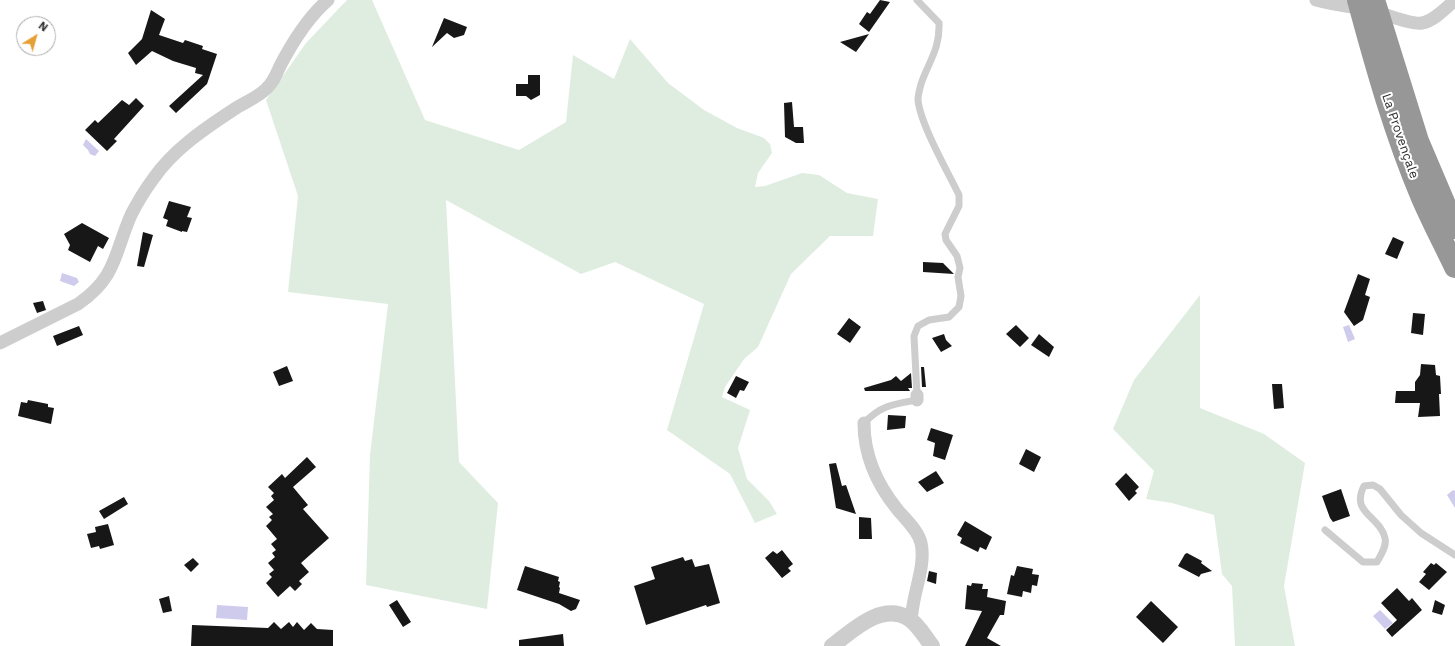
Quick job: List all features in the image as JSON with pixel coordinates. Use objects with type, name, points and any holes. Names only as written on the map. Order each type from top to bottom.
[{"type":"highway","name":"La Provençale","points":[[1358,0],[1387,102],[1406,156],[1422,199],[1455,267]]},
{"type":"highway","name":"La Provençale","points":[[1374,0],[1418,141],[1455,228]]},
{"type":"street","points":[[0,343],[78,304],[89,296],[103,281],[114,263],[131,216],[152,179],[170,157],[233,110],[266,90],[274,80],[280,66],[301,32],[328,0]]},
{"type":"street","points":[[1316,0],[1342,7],[1370,10],[1411,22],[1422,23],[1434,17],[1455,0]]},
{"type":"street","points":[[864,422],[864,440],[871,465],[883,490],[914,529],[921,542],[922,561],[913,598],[912,613],[909,619]]},
{"type":"street","points":[[832,646],[868,620],[882,614],[896,613],[909,619],[932,646]]},
{"type":"lane","points":[[864,422],[874,412],[891,404],[917,397],[914,336],[918,326],[929,320],[949,317],[959,307],[961,296],[958,276],[960,268],[957,256],[946,240],[945,234],[959,206],[959,196],[923,118],[918,99],[921,85],[937,48],[939,23],[917,0]]},
{"type":"lane","points":[[1325,530],[1363,562],[1377,562],[1384,551],[1386,538],[1360,504],[1360,494],[1364,486],[1373,485],[1380,489],[1401,515],[1421,533],[1455,555]]},
{"type":"green space","points":[[347,0],[372,0],[425,120],[519,150],[566,122],[573,55],[614,79],[630,39],[668,83],[704,110],[737,128],[764,138],[770,144],[772,153],[758,173],[755,187],[765,186],[802,173],[819,175],[847,193],[878,199],[873,236],[830,236],[791,274],[758,347],[744,359],[725,387],[722,397],[750,410],[738,448],[747,479],[769,501],[777,514],[755,523],[730,474],[667,430],[704,304],[615,262],[581,274],[446,200],[459,462],[498,503],[487,609],[366,585],[370,455],[388,304],[288,292],[298,196],[266,100],[306,43]]},
{"type":"green space","points":[[1200,295],[1200,408],[1264,434],[1305,463],[1284,586],[1295,646],[1235,646],[1232,586],[1222,574],[1214,515],[1172,503],[1146,499],[1154,471],[1113,429],[1134,380]]},
{"type":"shaded area","points":[[86,139],[99,151],[95,156],[90,154],[83,145]]},
{"type":"shaded area","points":[[62,273],[77,278],[79,282],[74,286],[60,281]]},
{"type":"shaded area","points":[[1349,325],[1355,339],[1348,342],[1343,327]]},
{"type":"shaded area","points":[[1453,490],[1455,491],[1455,508],[1447,495]]},
{"type":"shaded area","points":[[217,605],[248,607],[247,620],[216,618]]},
{"type":"shaded area","points":[[1380,610],[1393,623],[1385,629],[1373,616]]},
{"type":"building","points":[[880,0],[890,2],[869,32],[859,24],[867,12],[870,14]]},
{"type":"building","points":[[151,10],[165,19],[159,35],[183,43],[185,40],[203,46],[202,49],[217,54],[207,84],[176,113],[169,106],[203,75],[195,73],[196,68],[173,61],[152,51],[136,65],[128,53],[142,39]]},
{"type":"building","points":[[444,18],[467,27],[464,35],[454,38],[447,33],[432,47]]},
{"type":"building","points":[[869,34],[856,52],[840,42]]},
{"type":"building","points":[[528,75],[540,75],[540,95],[531,100],[526,96],[516,96],[516,84],[528,84]]},
{"type":"building","points":[[136,98],[144,106],[114,139],[117,141],[107,151],[85,130],[95,120],[98,123],[122,100],[129,105]]},
{"type":"building","points":[[792,102],[794,127],[803,127],[804,143],[796,143],[785,137],[784,103]]},
{"type":"building","points":[[169,201],[191,207],[187,217],[192,218],[187,232],[182,232],[166,226],[168,220],[163,218]]},
{"type":"building","points":[[82,223],[109,238],[103,249],[98,246],[90,262],[68,250],[70,245],[64,234]]},
{"type":"building","points":[[143,232],[153,235],[144,267],[137,266]]},
{"type":"building","points":[[1393,237],[1404,242],[1397,259],[1385,254]]},
{"type":"building","points":[[923,262],[943,263],[954,274],[923,272]]},
{"type":"building","points":[[1358,274],[1370,279],[1365,295],[1370,297],[1363,320],[1354,326],[1344,312]]},
{"type":"building","points":[[43,301],[46,310],[37,313],[33,303]]},
{"type":"building","points":[[1413,313],[1425,314],[1423,335],[1411,333]]},
{"type":"building","points":[[849,318],[861,327],[850,343],[837,334]]},
{"type":"building","points":[[1016,325],[1029,338],[1020,347],[1006,334]]},
{"type":"building","points":[[79,326],[83,335],[57,346],[53,336]]},
{"type":"building","points":[[944,334],[946,340],[952,346],[941,352],[932,338]]},
{"type":"building","points":[[1039,334],[1054,347],[1049,357],[1031,345]]},
{"type":"building","points":[[1421,364],[1435,365],[1436,375],[1440,376],[1440,416],[1418,417],[1420,403],[1395,403],[1396,391],[1415,391],[1415,382],[1420,375]]},
{"type":"building","points":[[287,366],[293,381],[279,386],[273,372]]},
{"type":"building","points":[[921,367],[924,367],[926,387],[922,387]]},
{"type":"building","points":[[911,373],[912,388],[908,388],[910,391],[865,391],[864,388],[891,380],[896,376],[901,381]]},
{"type":"building","points":[[736,376],[749,382],[744,391],[740,390],[736,398],[727,393]]},
{"type":"building","points":[[1272,384],[1282,384],[1284,408],[1274,409]]},
{"type":"building","points":[[28,400],[48,404],[48,407],[54,408],[51,424],[18,416],[21,402],[27,403]]},
{"type":"building","points":[[888,415],[906,416],[905,428],[887,430]]},
{"type":"building","points":[[931,428],[953,435],[945,460],[933,456],[935,443],[927,440]]},
{"type":"building","points":[[1026,449],[1041,457],[1034,472],[1019,464]]},
{"type":"building","points":[[307,457],[316,467],[293,487],[308,505],[303,509],[329,538],[301,563],[309,572],[299,581],[302,584],[295,591],[290,586],[278,597],[266,583],[272,577],[269,574],[274,570],[268,563],[275,557],[272,553],[276,550],[271,544],[277,539],[266,526],[272,520],[269,517],[273,514],[266,507],[274,500],[271,496],[274,493],[268,487],[282,474],[285,478]]},
{"type":"building","points":[[836,463],[842,486],[846,485],[856,514],[836,508],[829,464]]},
{"type":"building","points":[[936,471],[944,483],[927,492],[918,482]]},
{"type":"building","points":[[1126,473],[1139,487],[1135,491],[1137,493],[1129,501],[1115,484]]},
{"type":"building","points":[[1341,489],[1350,516],[1333,522],[1330,518],[1322,496]]},
{"type":"building","points":[[124,497],[128,504],[104,519],[99,511]]},
{"type":"building","points":[[859,517],[871,518],[872,539],[859,539]]},
{"type":"building","points":[[965,521],[992,537],[986,550],[980,547],[978,552],[960,543],[962,538],[957,535]]},
{"type":"building","points":[[108,524],[114,545],[100,549],[99,546],[91,548],[87,534],[96,532],[95,527]]},
{"type":"building","points":[[782,550],[793,564],[788,568],[791,571],[782,578],[765,558],[773,551],[777,554]]},
{"type":"building","points":[[1187,553],[1202,561],[1201,563],[1212,571],[1201,574],[1199,577],[1178,566]]},
{"type":"building","points":[[683,557],[685,561],[692,559],[695,567],[709,564],[720,603],[707,607],[706,605],[646,625],[634,586],[655,579],[651,567]]},
{"type":"building","points":[[193,558],[199,564],[191,572],[184,565]]},
{"type":"building","points":[[1431,563],[1434,565],[1436,563],[1447,572],[1429,590],[1419,582],[1426,574],[1423,572]]},
{"type":"building","points":[[525,566],[559,577],[559,593],[580,600],[576,609],[571,611],[559,604],[517,590]]},
{"type":"building","points":[[1017,566],[1033,569],[1032,574],[1039,575],[1037,586],[1032,585],[1031,593],[1023,591],[1022,597],[1007,594],[1011,575],[1014,576]]},
{"type":"building","points":[[929,571],[937,573],[936,584],[927,581]]},
{"type":"building","points":[[972,583],[983,584],[982,589],[988,589],[987,597],[1006,601],[1004,615],[1000,615],[987,638],[1001,646],[965,646],[982,611],[965,609],[967,585],[971,586]]},
{"type":"building","points":[[1397,588],[1409,601],[1412,598],[1422,610],[1392,637],[1386,630],[1397,620],[1381,603]]},
{"type":"building","points":[[169,596],[172,611],[163,613],[159,599]]},
{"type":"building","points":[[397,600],[411,622],[403,627],[389,605]]},
{"type":"building","points":[[1435,600],[1445,605],[1442,615],[1432,612]]},
{"type":"building","points":[[1151,601],[1178,627],[1163,643],[1136,617]]},
{"type":"building","points":[[274,622],[281,629],[289,622],[293,627],[297,622],[304,630],[311,623],[317,629],[333,630],[333,646],[191,646],[192,625],[268,628]]},
{"type":"building","points":[[563,634],[564,646],[519,646],[519,640]]}]
